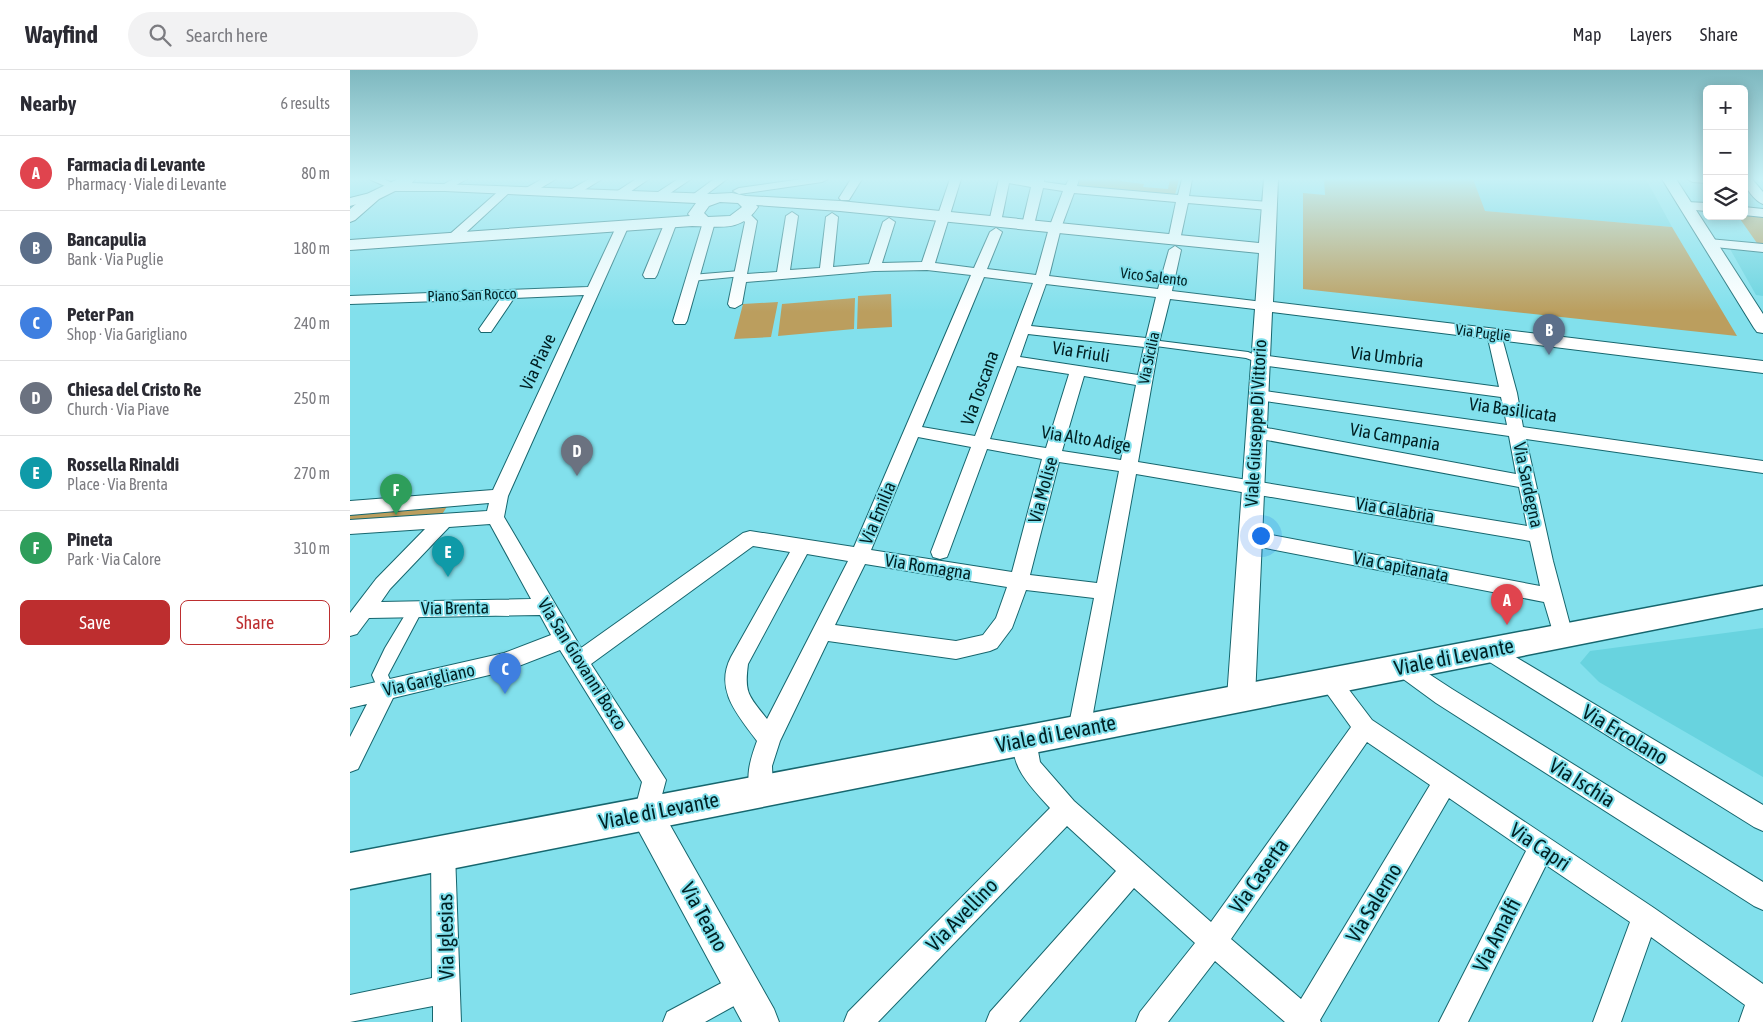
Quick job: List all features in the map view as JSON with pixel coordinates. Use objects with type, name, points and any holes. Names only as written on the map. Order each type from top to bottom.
[{"type":"main road","name":"Viale di Levante","points":[[350,871],[1763,597]]},
{"type":"street","points":[[454,238],[468,223]]},
{"type":"street","points":[[350,245],[648,223]]},
{"type":"street","points":[[650,275],[670,223]]},
{"type":"street","points":[[680,321],[705,223]]},
{"type":"street","points":[[735,304],[751,223]]},
{"type":"street","points":[[783,276],[791,223]]},
{"type":"street","points":[[826,272],[831,223]]},
{"type":"street","points":[[874,267],[889,223]]},
{"type":"street","points":[[927,266],[941,223]]},
{"type":"street","points":[[957,223],[1266,254]]},
{"type":"street","name":"Via Emilia","points":[[761,791],[760,766],[769,739],[860,556],[980,271],[997,223]]},
{"type":"street","name":"Via Toscana","points":[[940,552],[1041,280],[1057,223]]},
{"type":"street","name":"Via Sicilia","points":[[1079,730],[1152,343],[1178,223]]},
{"type":"street","name":"Viale Giuseppe Di Vittorio","points":[[1241,698],[1268,223]]},
{"type":"street","points":[[1697,223],[1756,306],[1763,328]]},
{"type":"street","name":"Via Piave","points":[[494,517],[499,496],[623,225]]},
{"type":"street","points":[[996,227],[1028,225],[1054,232]]},
{"type":"street","points":[[1709,242],[1763,248]]},
{"type":"street","name":"Vico Salento","points":[[740,276],[783,276],[874,267],[927,266],[1263,306]]},
{"type":"street","points":[[692,278],[740,276]]},
{"type":"street","name":"Piano San Rocco","points":[[350,300],[593,290]]},
{"type":"street","points":[[486,329],[510,294]]},
{"type":"street","name":"Via Puglie","points":[[1263,306],[1763,367]]},
{"type":"street","points":[[1022,328],[1248,355],[1260,360]]},
{"type":"street","name":"Via Sardegna","points":[[1494,334],[1509,393],[1538,535],[1563,636]]},
{"type":"street","name":"Via Friuli","points":[[1011,360],[1145,381]]},
{"type":"street","name":"Via Umbria","points":[[1260,360],[1509,393]]},
{"type":"street","name":"Via Molise","points":[[821,632],[956,650],[990,642],[1005,622],[1019,581],[1052,455],[1078,371]]},
{"type":"street","name":"Via Basilicata","points":[[1258,395],[1763,467]]},
{"type":"street","name":"Via Alto Adige","points":[[913,431],[1252,486]]},
{"type":"street","name":"Via Campania","points":[[1256,432],[1528,482]]},
{"type":"street","name":"Via Calabria","points":[[1252,486],[1538,535]]},
{"type":"street","points":[[350,508],[499,496]]},
{"type":"street","points":[[350,527],[494,517]]},
{"type":"street","name":"Via San Giovanni Bosco","points":[[494,517],[564,639],[654,780],[646,813]]},
{"type":"street","points":[[350,628],[383,584],[444,521]]},
{"type":"street","name":"Via Romagna","points":[[579,661],[750,538],[1019,581],[1106,592]]},
{"type":"street","name":"Via Capitanata","points":[[1250,538],[1552,596]]},
{"type":"street","points":[[769,739],[739,700],[735,683],[738,663],[802,546]]},
{"type":"street","name":"Via Brenta","points":[[364,610],[546,607]]},
{"type":"street","points":[[350,761],[386,689],[380,675],[390,653],[416,609]]},
{"type":"street","name":"Via Garigliano","points":[[350,698],[506,662],[564,639]]},
{"type":"street","name":"Via Ercolano","points":[[1487,650],[1763,819]]},
{"type":"street","name":"Via Ischia","points":[[1402,667],[1444,696],[1763,897]]},
{"type":"street","name":"Via Capri","points":[[1329,681],[1364,727],[1645,917],[1759,1007]]},
{"type":"street","name":"Via Caserta","points":[[1150,1022],[1213,942],[1364,727]]},
{"type":"street","points":[[1025,740],[1029,767],[1066,809],[1213,942],[1305,1021]]},
{"type":"street","name":"Via Salerno","points":[[1305,1021],[1445,783]]},
{"type":"street","name":"Via Avellino","points":[[858,1022],[1066,809]]},
{"type":"street","name":"Via Teano","points":[[646,813],[761,1022]]},
{"type":"street","name":"Via Amalfi","points":[[1454,1022],[1541,848]]},
{"type":"street","name":"Via Iglesias","points":[[443,853],[447,1022]]},
{"type":"street","points":[[1000,1022],[1134,869]]},
{"type":"street","points":[[1607,1022],[1645,917]]},
{"type":"street","points":[[677,1022],[742,986]]},
{"type":"street","points":[[350,1009],[446,989]]},
{"type":"shaded area","points":[[1303,223],[1630,223],[1672,227],[1737,336],[1303,289]]},
{"type":"shaded area","points":[[1630,223],[1670,223],[1672,227]]},
{"type":"shaded area","points":[[1743,223],[1763,223],[1763,246],[1759,246]]},
{"type":"shaded area","points":[[1730,249],[1763,253],[1763,296],[1756,295]]},
{"type":"shaded area","points":[[891,294],[892,327],[857,329],[858,296]]},
{"type":"shaded area","points":[[855,298],[854,329],[778,336],[782,304]]},
{"type":"shaded area","points":[[778,302],[771,337],[734,339],[743,304]]},
{"type":"shaded area","points":[[451,500],[438,521],[350,527],[350,508]]},
{"type":"shaded area","points":[[1763,628],[1763,777],[1599,682],[1580,663],[1590,651]]},
{"type":"place","name":"Bancapulia","points":[[1549,355]]},
{"type":"place","name":"Chiesa del Cristo Re","points":[[577,476]]},
{"type":"place","name":"Pineta","points":[[396,515]]},
{"type":"place","name":"Rossella Rinaldi","points":[[448,577]]},
{"type":"place","name":"Farmacia di Levante","points":[[1507,625]]},
{"type":"place","name":"Peter Pan","points":[[505,694]]}]
